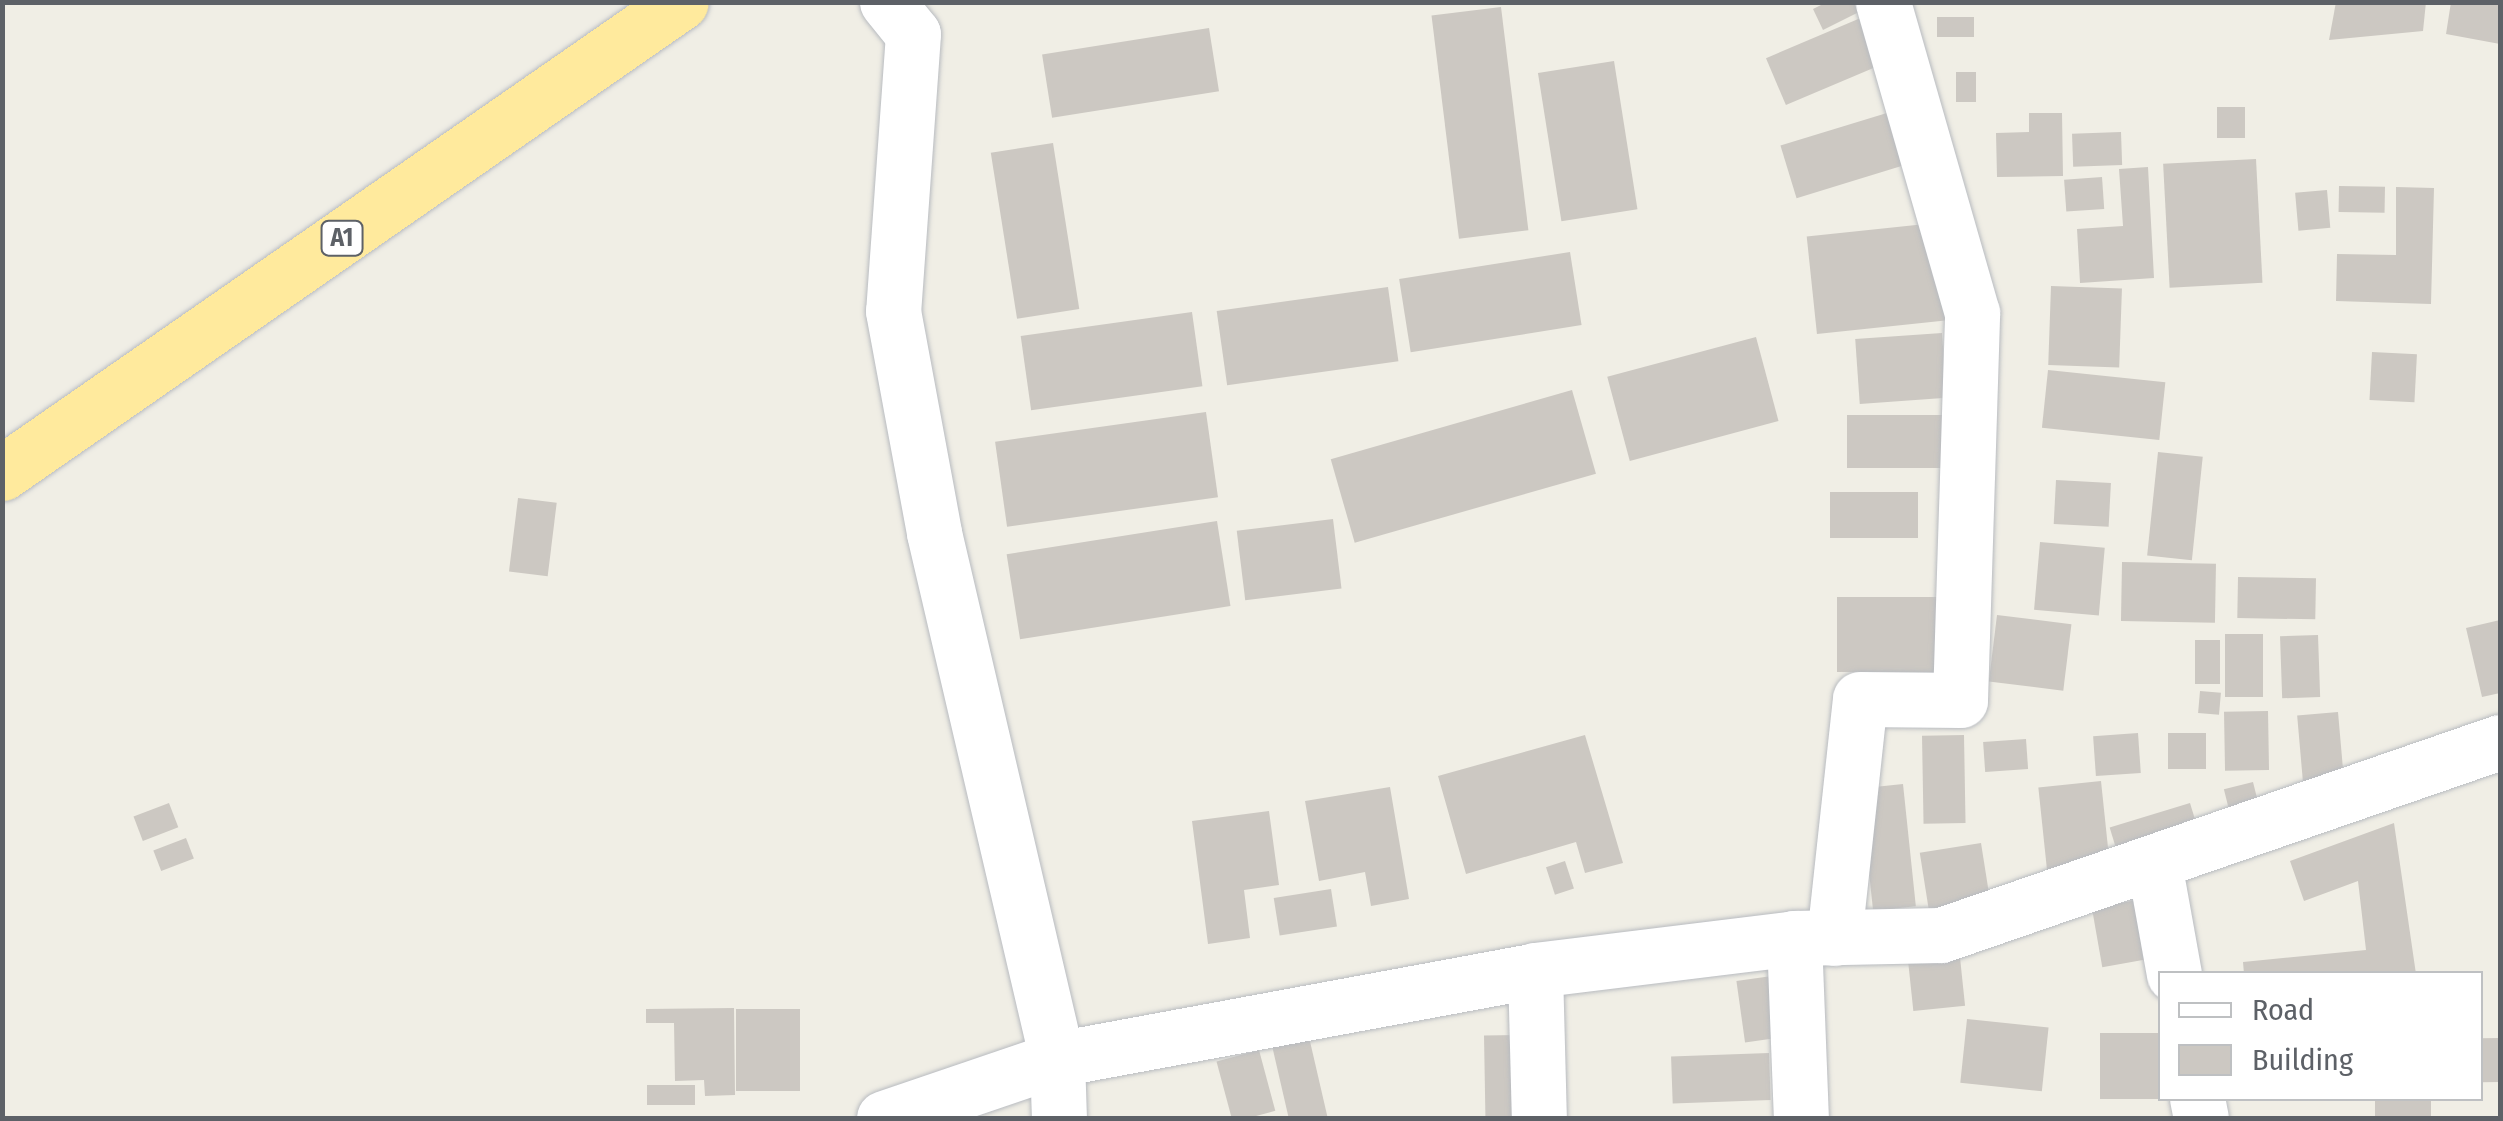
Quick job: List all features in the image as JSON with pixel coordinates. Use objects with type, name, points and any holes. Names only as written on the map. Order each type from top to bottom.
[{"type":"highway","name":"A1","points":[[2,473],[681,2]]},
{"type":"street","points":[[887,2],[913,34],[893,311],[934,534],[1056,1059],[1059,1118]]},
{"type":"street","points":[[1801,1118],[1814,938],[1860,699],[1960,700],[1972,313],[1883,2]]},
{"type":"street","points":[[884,1118],[1056,1059],[1534,970],[1814,938],[1940,934],[2500,742]]},
{"type":"street","points":[[2154,863],[2173,971]]},
{"type":"street","points":[[1534,970],[1539,1118]]},
{"type":"building","points":[[1827,2],[1862,2],[1865,9],[1823,30],[1813,9]]},
{"type":"building","points":[[2336,2],[2426,2],[2423,31],[2329,40]]},
{"type":"building","points":[[2451,2],[2500,2],[2500,44],[2446,34]]},
{"type":"building","points":[[1501,7],[1528,230],[1459,239],[1432,16]]},
{"type":"building","points":[[1870,14],[1890,61],[1786,105],[1766,58]]},
{"type":"building","points":[[1937,17],[1974,17],[1974,37],[1937,37]]},
{"type":"building","points":[[1209,28],[1219,91],[1052,118],[1042,54]]},
{"type":"building","points":[[1614,61],[1637,209],[1561,221],[1538,73]]},
{"type":"building","points":[[1956,72],[1976,72],[1976,102],[1956,102]]},
{"type":"building","points":[[2217,107],[2245,107],[2245,138],[2217,138]]},
{"type":"building","points":[[1900,109],[1916,162],[1797,198],[1780,146]]},
{"type":"building","points":[[2029,113],[2062,113],[2063,176],[1997,177],[1996,133],[2029,132]]},
{"type":"building","points":[[2121,132],[2122,165],[2073,167],[2072,134]]},
{"type":"building","points":[[1053,143],[1079,309],[1017,319],[991,153]]},
{"type":"building","points":[[2256,159],[2262,283],[2170,288],[2163,164]]},
{"type":"building","points":[[2148,167],[2154,278],[2080,283],[2077,229],[2123,226],[2119,169]]},
{"type":"building","points":[[2102,177],[2104,209],[2066,212],[2064,180]]},
{"type":"building","points":[[2339,186],[2385,187],[2385,213],[2339,212]]},
{"type":"building","points":[[2396,187],[2434,188],[2431,304],[2336,301],[2337,254],[2396,255]]},
{"type":"building","points":[[2327,190],[2330,228],[2298,231],[2295,193]]},
{"type":"building","points":[[1935,223],[1945,320],[1817,334],[1807,236]]},
{"type":"building","points":[[1570,252],[1582,325],[1411,352],[1399,279]]},
{"type":"building","points":[[2051,286],[2122,288],[2119,367],[2048,365]]},
{"type":"building","points":[[1388,287],[1398,361],[1227,385],[1217,311]]},
{"type":"building","points":[[1192,312],[1202,386],[1031,410],[1021,336]]},
{"type":"building","points":[[1942,333],[1947,398],[1860,404],[1855,339]]},
{"type":"building","points":[[1756,337],[1779,421],[1630,461],[1607,377]]},
{"type":"building","points":[[2372,352],[2417,354],[2414,402],[2369,400]]},
{"type":"building","points":[[2048,370],[2165,382],[2159,440],[2042,428]]},
{"type":"building","points":[[1572,390],[1596,474],[1355,543],[1331,459]]},
{"type":"building","points":[[1206,412],[1218,497],[1007,527],[995,442]]},
{"type":"building","points":[[1847,415],[1945,415],[1945,468],[1847,468]]},
{"type":"building","points":[[2158,452],[2203,457],[2192,560],[2147,555]]},
{"type":"building","points":[[2056,480],[2111,483],[2109,527],[2054,524]]},
{"type":"building","points":[[1830,492],[1918,492],[1918,538],[1830,538]]},
{"type":"building","points":[[518,498],[557,503],[548,576],[509,571]]},
{"type":"building","points":[[1333,519],[1342,588],[1245,600],[1237,531]]},
{"type":"building","points":[[1217,521],[1230,606],[1020,639],[1007,554]]},
{"type":"building","points":[[2040,542],[2105,548],[2099,615],[2034,610]]},
{"type":"building","points":[[2122,562],[2216,564],[2215,623],[2121,621]]},
{"type":"building","points":[[2238,577],[2316,578],[2315,619],[2237,618]]},
{"type":"building","points":[[1837,597],[1944,597],[1944,672],[1837,672]]},
{"type":"building","points":[[1997,615],[2071,624],[2063,691],[1989,682]]},
{"type":"building","points":[[2500,620],[2500,693],[2482,697],[2466,628]]},
{"type":"building","points":[[2225,634],[2263,634],[2263,697],[2225,697]]},
{"type":"building","points":[[2318,635],[2320,697],[2282,698],[2280,636]]},
{"type":"building","points":[[2195,640],[2220,640],[2220,684],[2195,684]]},
{"type":"building","points":[[2200,691],[2221,693],[2219,715],[2198,713]]},
{"type":"building","points":[[2268,711],[2269,770],[2225,771],[2224,712]]},
{"type":"building","points":[[2338,712],[2345,792],[2304,795],[2297,716]]},
{"type":"building","points":[[2138,733],[2141,773],[2096,776],[2093,736]]},
{"type":"building","points":[[2168,733],[2206,733],[2206,769],[2168,769]]},
{"type":"building","points":[[1585,735],[1623,863],[1585,873],[1576,842],[1466,874],[1438,776]]},
{"type":"building","points":[[1964,735],[1966,823],[1924,824],[1922,736]]},
{"type":"building","points":[[2026,739],[2028,769],[1985,772],[1983,742]]},
{"type":"building","points":[[2101,781],[2110,870],[2048,876],[2038,788]]},
{"type":"building","points":[[2253,782],[2262,817],[2233,824],[2224,789]]},
{"type":"building","points":[[1903,784],[1916,906],[1873,911],[1860,788]]},
{"type":"building","points":[[1390,787],[1409,899],[1371,906],[1365,872],[1319,881],[1305,801]]},
{"type":"building","points":[[169,803],[178,827],[143,841],[134,817]]},
{"type":"building","points":[[2190,803],[2201,838],[2120,863],[2110,828]]},
{"type":"building","points":[[1269,811],[1279,885],[1244,890],[1250,938],[1208,944],[1192,821]]},
{"type":"building","points":[[2394,823],[2416,971],[2244,971],[2243,962],[2366,950],[2358,881],[2304,901],[2290,861]]},
{"type":"building","points":[[186,838],[194,859],[161,871],[153,851]]},
{"type":"building","points":[[1981,843],[1990,899],[1929,909],[1920,853]]},
{"type":"building","points":[[1565,861],[1574,889],[1555,895],[1546,867]]},
{"type":"building","points":[[1331,889],[1337,927],[1280,936],[1274,898]]},
{"type":"building","points":[[2149,898],[2159,957],[2102,967],[2092,908]]},
{"type":"building","points":[[1959,948],[1965,1006],[1913,1011],[1907,953]]},
{"type":"building","points":[[1779,975],[1788,1036],[1745,1042],[1736,981]]},
{"type":"building","points":[[734,1008],[735,1095],[705,1096],[704,1080],[675,1081],[674,1023],[646,1023],[646,1009]]},
{"type":"building","points":[[736,1009],[800,1009],[800,1091],[736,1091]]},
{"type":"building","points":[[1967,1019],[2049,1028],[2042,1091],[1960,1083]]},
{"type":"building","points":[[2100,1033],[2158,1033],[2158,1099],[2100,1099]]},
{"type":"building","points":[[1518,1035],[1519,1118],[1485,1118],[1484,1036]]},
{"type":"building","points":[[1309,1037],[1328,1118],[1289,1118],[1272,1046]]},
{"type":"building","points":[[2483,1038],[2499,1038],[2500,1082],[2483,1082]]},
{"type":"building","points":[[1259,1050],[1275,1111],[1232,1118],[1216,1061]]},
{"type":"building","points":[[1769,1053],[1771,1100],[1673,1103],[1671,1056]]},
{"type":"building","points":[[647,1085],[695,1085],[695,1105],[647,1105]]},
{"type":"building","points":[[2375,1101],[2431,1101],[2431,1118],[2375,1118]]}]
